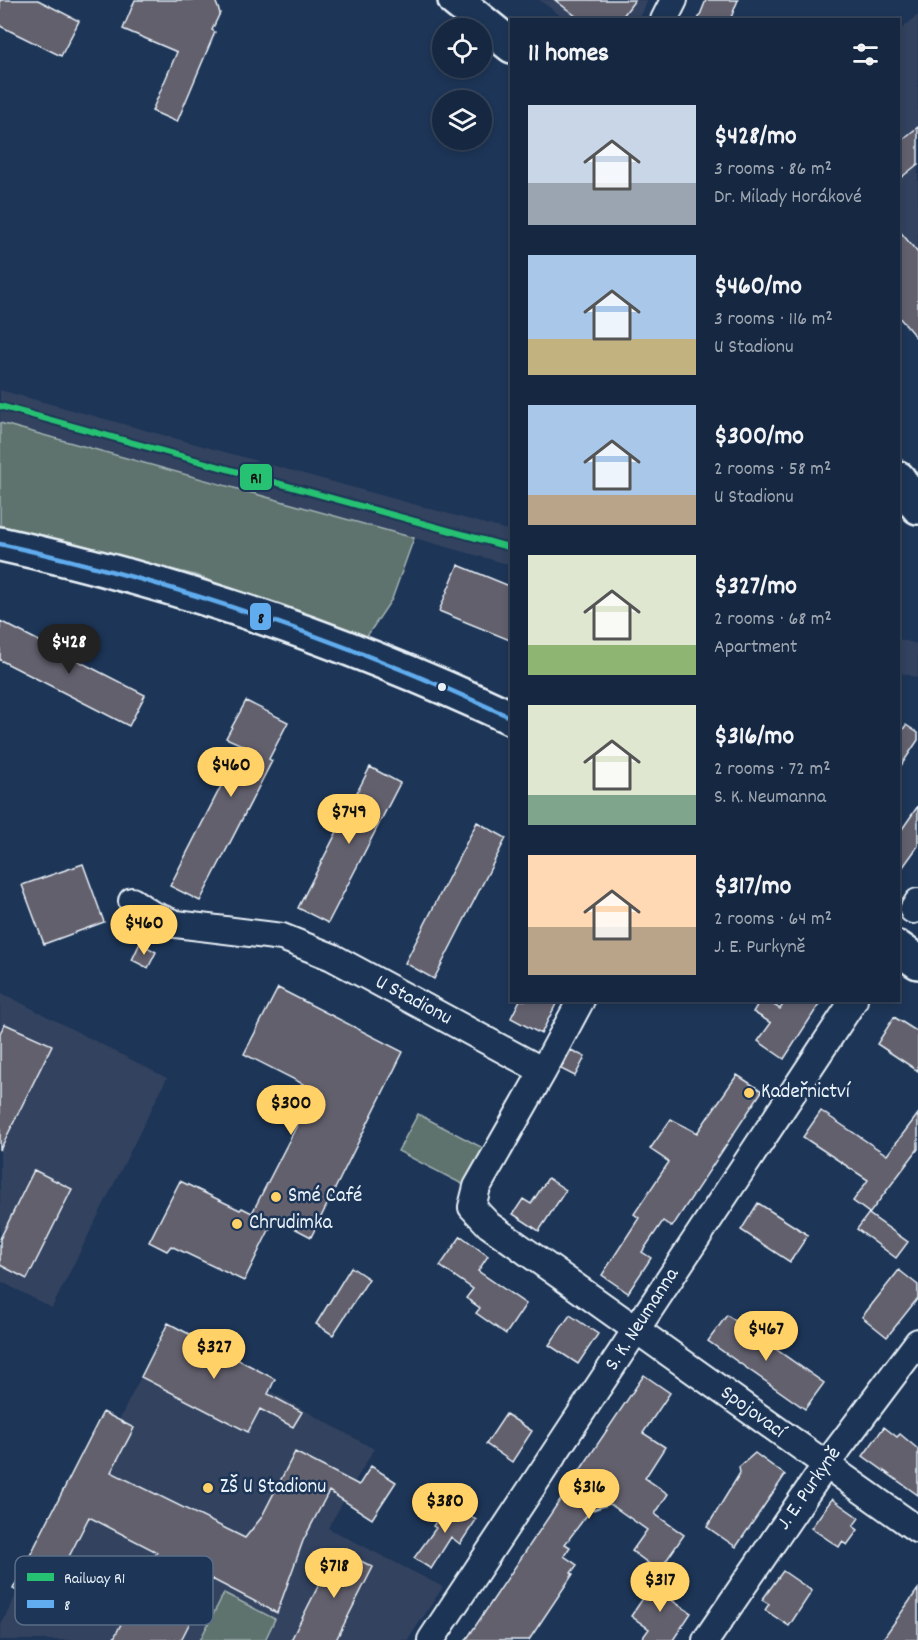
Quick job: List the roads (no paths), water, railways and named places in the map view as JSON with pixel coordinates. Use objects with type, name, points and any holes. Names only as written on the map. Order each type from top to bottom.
[{"type":"main road","points":[[455,0],[510,44]]},
{"type":"main road","points":[[900,481],[918,507]]},
{"type":"main road","points":[[0,544],[110,569],[244,610],[406,669],[510,717]]},
{"type":"main road","points":[[900,949],[918,962]]},
{"type":"street","points":[[665,18],[675,0]]},
{"type":"street","points":[[671,18],[675,0]]},
{"type":"street","name":"U Stadionu","points":[[132,901],[151,914],[176,924],[282,937],[294,941],[332,957],[543,1071]]},
{"type":"street","points":[[543,1071],[580,1002]]},
{"type":"street","name":"S. K. Neumanna","points":[[431,1640],[853,1002]]},
{"type":"street","name":"Spojovací","points":[[543,1071],[477,1187],[472,1207],[489,1225],[918,1530]]},
{"type":"street","name":"J. E. Purkyně","points":[[706,1640],[825,1466],[918,1342]]},
{"type":"rail line","name":"R1","points":[[0,406],[510,547]]},
{"type":"place","name":"Kadeřnictví","points":[[749,1093]]},
{"type":"place","name":"Smé Café","points":[[276,1197]]},
{"type":"place","name":"Chrudimka","points":[[237,1224]]},
{"type":"place","name":"ZŠ U Stadionu","points":[[208,1488]]}]
